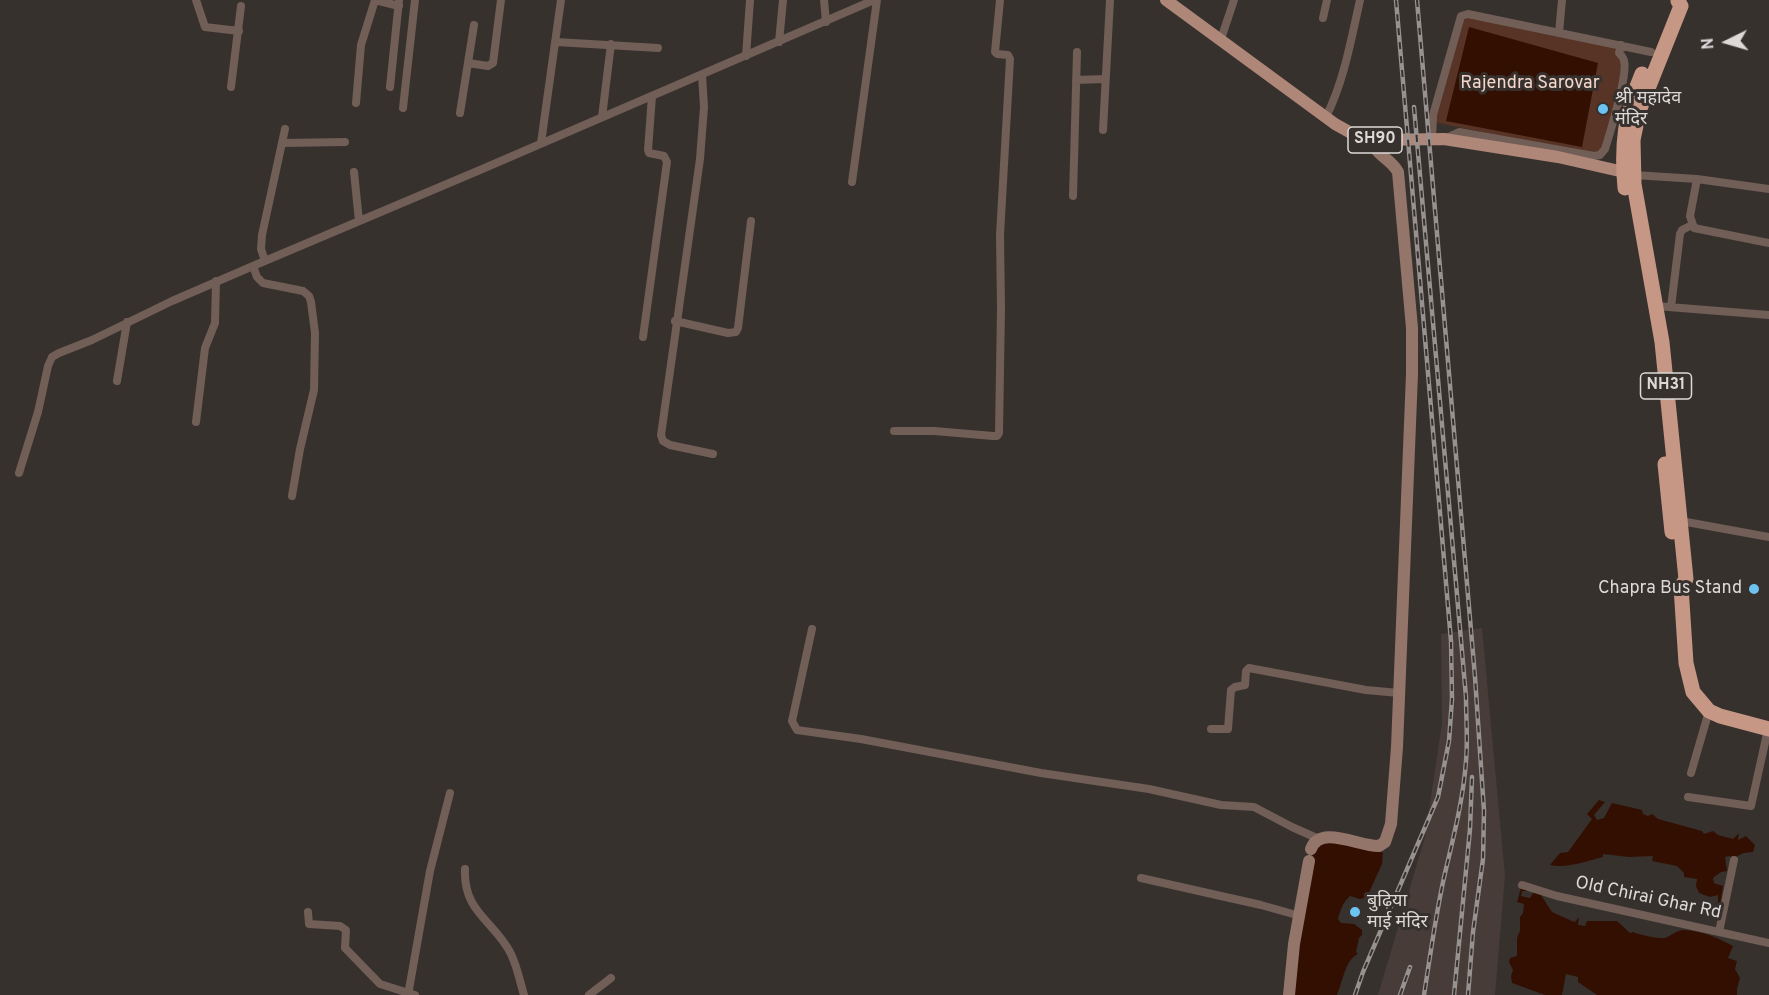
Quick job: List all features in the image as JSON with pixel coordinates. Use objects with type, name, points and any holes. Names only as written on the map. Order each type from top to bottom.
[{"type":"highway","name":"NH31","points":[[1682,587],[1676,579],[1654,344],[1628,213],[1629,173],[1636,124],[1644,94],[1680,6],[1678,1],[1673,3],[1628,108],[1623,151],[1629,173],[1637,210],[1663,307],[1662,342],[1686,579],[1682,587],[1686,663],[1693,692],[1709,711]]},
{"type":"highway","points":[[1709,711],[1734,721],[1769,729]]},
{"type":"main road","name":"SH90","points":[[1167,0],[1326,117],[1353,134],[1372,140],[1438,139],[1558,157],[1629,173]]},
{"type":"street","points":[[196,0],[205,27],[239,31]]},
{"type":"street","points":[[356,103],[361,45],[375,0],[399,3],[390,87]]},
{"type":"street","points":[[403,108],[415,0]]},
{"type":"street","points":[[468,63],[488,66],[493,63],[501,0]]},
{"type":"street","points":[[541,143],[561,0]]},
{"type":"street","points":[[746,56],[750,0]]},
{"type":"street","points":[[779,42],[783,0]]},
{"type":"street","points":[[824,0],[826,22]]},
{"type":"street","points":[[20,473],[52,357],[216,281],[876,0]]},
{"type":"street","points":[[852,182],[876,0]]},
{"type":"street","points":[[894,431],[934,431],[993,436],[999,433],[1000,235],[1010,59],[1008,55],[995,52],[1000,0]]},
{"type":"street","points":[[1103,130],[1110,0]]},
{"type":"street","points":[[1221,39],[1234,0]]},
{"type":"street","points":[[1323,18],[1327,0]]},
{"type":"street","points":[[1326,117],[1335,100],[1343,74],[1360,0]]},
{"type":"street","points":[[1559,33],[1562,0]]},
{"type":"street","points":[[231,87],[241,6]]},
{"type":"street","points":[[1621,45],[1619,53],[1623,58],[1625,68],[1605,149],[1600,155],[1594,156],[1460,132],[1438,139],[1433,115],[1461,16],[1468,14],[1621,45],[1651,52]]},
{"type":"street","points":[[460,113],[474,25]]},
{"type":"street","points":[[556,42],[658,48]]},
{"type":"street","points":[[602,117],[610,44]]},
{"type":"street","points":[[1073,196],[1077,52]]},
{"type":"street","points":[[702,75],[703,128],[700,159],[675,321],[661,438],[670,445],[713,454]]},
{"type":"street","points":[[1076,80],[1104,79]]},
{"type":"street","points":[[643,337],[667,162],[664,156],[648,150],[652,96]]},
{"type":"street","points":[[265,261],[261,249],[262,235],[285,129]]},
{"type":"street","points":[[812,629],[793,716],[793,725],[797,730],[861,739],[1030,772],[1149,789],[1221,805],[1250,806],[1319,839],[1331,837],[1374,847],[1385,842],[1391,824],[1400,693],[1408,511],[1412,328],[1398,172],[1394,164],[1378,154],[1372,140]]},
{"type":"street","points":[[283,142],[345,142]]},
{"type":"street","points":[[354,172],[359,222]]},
{"type":"street","points":[[1629,173],[1769,189]]},
{"type":"street","points":[[1697,179],[1690,216],[1692,225],[1699,230],[1769,243]]},
{"type":"street","points":[[675,321],[728,333],[736,332],[751,221]]},
{"type":"street","points":[[1692,225],[1682,230],[1680,234],[1663,307],[1769,315]]},
{"type":"street","points":[[253,266],[257,277],[263,283],[303,291],[309,296],[311,302],[315,333],[314,390],[300,448],[292,496]]},
{"type":"street","points":[[196,422],[205,348],[214,323],[216,281]]},
{"type":"street","points":[[117,381],[127,322]]},
{"type":"street","points":[[1681,521],[1769,537]]},
{"type":"street","points":[[1211,729],[1228,729],[1232,690],[1234,687],[1245,685],[1248,669],[1376,692],[1400,693]]},
{"type":"street","points":[[1691,773],[1709,711]]},
{"type":"street","points":[[1688,797],[1751,806],[1769,729]]},
{"type":"street","points":[[308,912],[309,924],[340,926],[346,930],[345,948],[380,984],[410,994],[431,868],[450,793]]},
{"type":"street","points":[[1289,995],[1310,855],[1315,842],[1319,839]]},
{"type":"street","points":[[1719,932],[1734,860]]},
{"type":"street","points":[[465,869],[467,893],[477,913],[512,954],[524,995]]},
{"type":"street","points":[[1141,878],[1300,916]]},
{"type":"street","name":"Old Chirai Ghar Rd","points":[[1522,885],[1557,896],[1769,943]]},
{"type":"street","points":[[589,995],[610,978]]},
{"type":"shaded area","name":"Rajendra Sarovar","points":[[1469,27],[1598,63],[1582,147],[1446,121]]},
{"type":"shaded area","points":[[1482,628],[1505,876],[1495,995],[1378,995],[1425,837],[1442,723],[1441,634]]},
{"type":"shaded area","points":[[1599,800],[1605,802],[1594,815],[1597,820],[1604,818],[1612,803],[1642,810],[1643,814],[1648,816],[1652,814],[1658,819],[1702,831],[1704,834],[1713,831],[1718,835],[1733,839],[1739,833],[1738,840],[1746,836],[1755,845],[1753,852],[1733,858],[1725,857],[1727,871],[1713,878],[1714,883],[1723,886],[1720,905],[1716,904],[1718,895],[1710,897],[1699,893],[1696,886],[1697,879],[1684,877],[1684,873],[1677,866],[1652,861],[1653,856],[1629,857],[1603,854],[1603,857],[1576,864],[1550,865],[1560,853],[1568,852],[1592,819],[1587,814]]},
{"type":"shaded area","points":[[1322,840],[1380,851],[1383,853],[1382,864],[1367,897],[1360,899],[1350,896],[1340,913],[1338,919],[1341,923],[1354,924],[1362,930],[1362,935],[1359,938],[1356,952],[1358,954],[1347,966],[1337,995],[1292,995],[1313,848]]},
{"type":"shaded area","points":[[1521,888],[1529,891],[1522,891],[1521,896],[1530,898],[1534,892],[1539,892],[1552,912],[1575,922],[1579,917],[1578,925],[1585,926],[1587,921],[1617,921],[1630,933],[1657,938],[1664,938],[1685,930],[1704,933],[1733,946],[1728,958],[1737,961],[1735,969],[1740,978],[1737,995],[1597,995],[1578,982],[1578,977],[1566,974],[1562,995],[1545,995],[1512,983],[1513,970],[1509,962],[1510,958],[1517,956],[1517,938],[1524,904],[1517,902]]},
{"type":"green space","name":"Rajendra Sarovar","points":[[1461,12],[1626,47],[1606,146],[1596,155],[1433,122]]},
{"type":"railway","points":[[1355,995],[1438,797],[1449,741],[1452,699],[1451,641],[1396,0]]},
{"type":"railway","points":[[1417,0],[1475,677],[1484,811],[1483,859],[1473,932],[1468,995]]},
{"type":"railway","points":[[1414,107],[1466,697],[1467,737],[1462,792],[1440,896],[1424,995]]},
{"type":"railway","points":[[1454,995],[1470,829],[1472,777]]},
{"type":"railway","points":[[1400,995],[1410,967]]},
{"type":"place","name":"श्री महादेव मंदिर","points":[[1603,109]]},
{"type":"place","name":"Chapra Bus Stand","points":[[1754,589]]},
{"type":"place","name":"बुढ़िया माई मंदिर","points":[[1355,912]]}]
